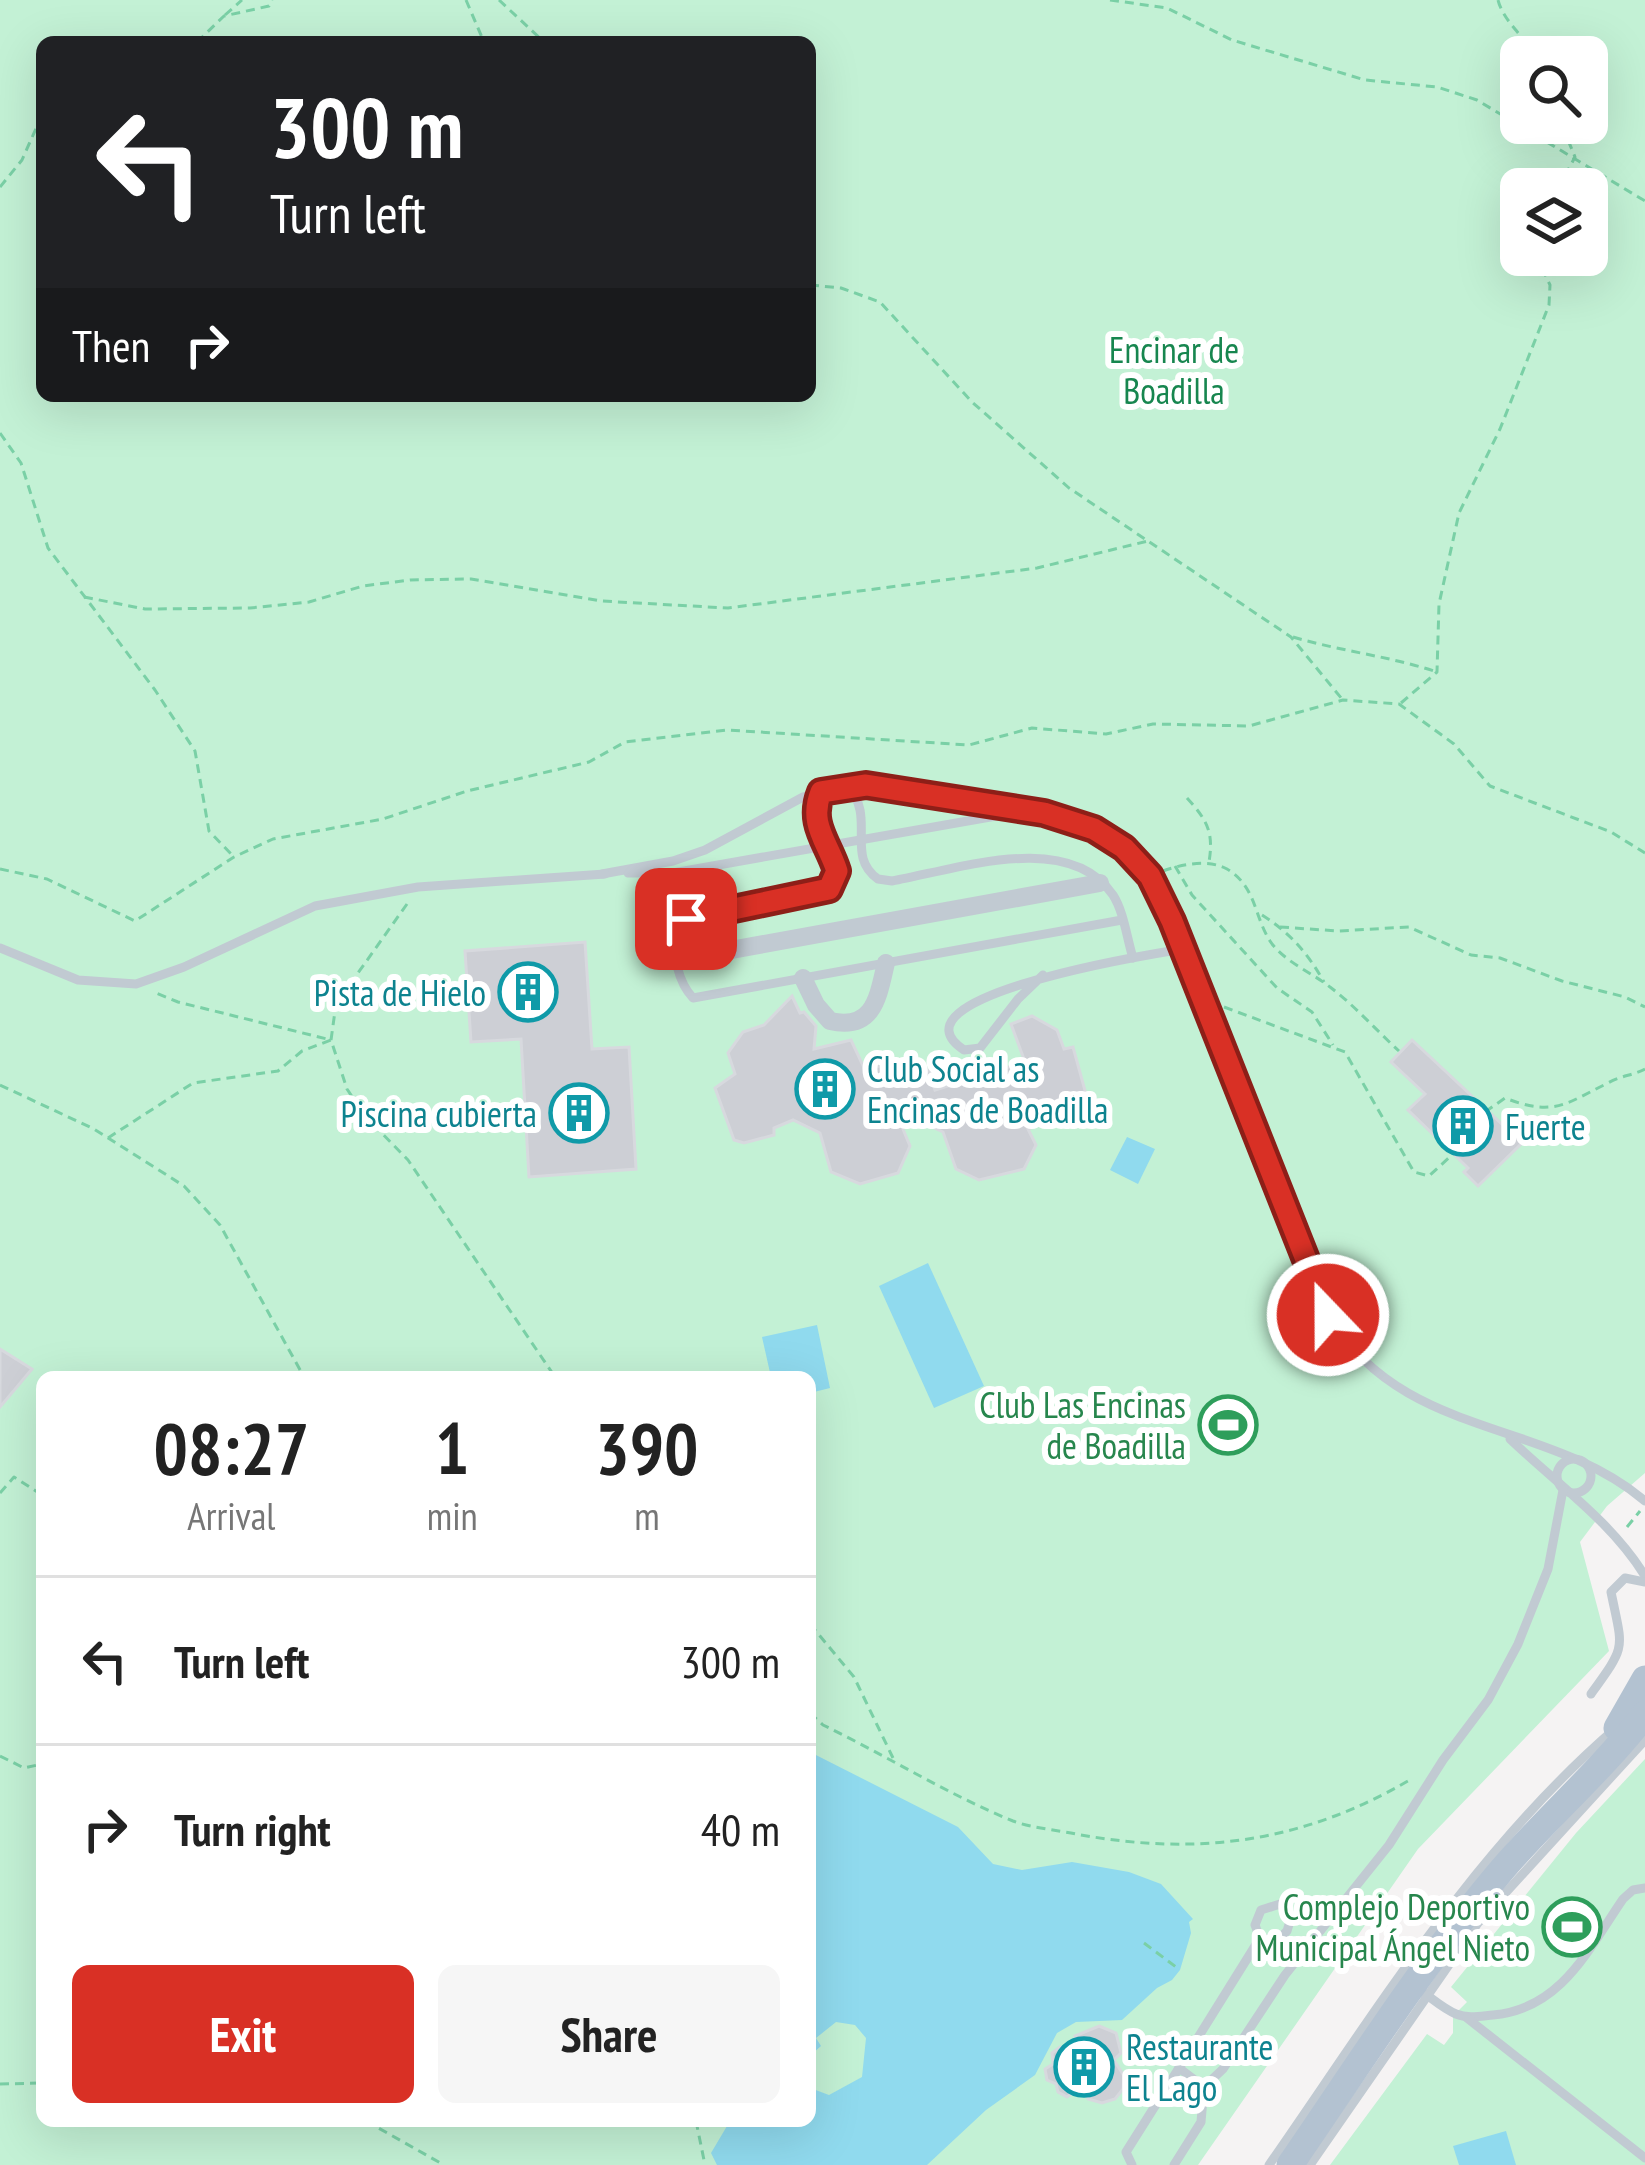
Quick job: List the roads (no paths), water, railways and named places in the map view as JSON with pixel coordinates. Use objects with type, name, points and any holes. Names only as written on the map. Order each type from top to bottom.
[{"type":"main road","points":[[1290,2165],[1421,1992],[1468,1912],[1541,1826],[1619,1747],[1645,1679]]},
{"type":"street","points":[[676,960],[1100,884]]},
{"type":"street","points":[[803,978],[830,1021],[860,1021],[873,1012],[886,963]]},
{"type":"lane","points":[[602,874],[673,861],[705,850],[802,797],[866,785],[1044,813],[1094,829],[1124,848],[1150,876],[1184,949],[1328,1315],[1346,1345],[1402,1392],[1507,1436],[1581,1460],[1645,1501]]},
{"type":"lane","points":[[849,787],[863,812],[863,862],[878,879],[892,881],[1032,855],[1058,860],[1112,894],[1133,958]]},
{"type":"lane","points":[[821,792],[816,821],[837,871],[829,889],[686,919],[673,932],[682,987],[693,998],[1122,920]]},
{"type":"lane","points":[[0,948],[78,980],[136,984],[315,906],[418,887],[673,873],[996,816],[1044,813]]},
{"type":"lane","points":[[1042,975],[980,1048],[964,1050],[951,1042],[952,1019],[982,1000],[1042,975],[1184,949]]},
{"type":"lane","points":[[1507,1436],[1598,1516],[1645,1579]]},
{"type":"lane","points":[[1569,1460],[1581,1460],[1592,1475],[1588,1487],[1573,1494],[1563,1490],[1557,1480],[1559,1468],[1569,1460]]},
{"type":"lane","points":[[1174,2165],[1201,2122],[1204,2087],[1223,2068],[1285,1975],[1389,1845],[1488,1700],[1518,1644],[1548,1569],[1563,1490]]},
{"type":"lane","points":[[1591,1694],[1622,1648],[1611,1592],[1625,1578],[1645,1579]]},
{"type":"lane","points":[[1269,2165],[1480,1868],[1570,1768],[1632,1719]]},
{"type":"lane","points":[[1310,2165],[1421,1992],[1645,1740]]},
{"type":"lane","points":[[1467,2018],[1521,2010],[1555,1992],[1623,1899],[1645,1888]]},
{"type":"lane","points":[[1132,2165],[1126,2152],[1260,1938]]},
{"type":"lane","points":[[1421,1992],[1467,2018],[1645,2158]]},
{"type":"lane","points":[[1179,2068],[1204,2087]]},
{"type":"water","points":[[1127,1137],[1155,1149],[1138,1184],[1110,1170]]},
{"type":"water","points":[[928,1263],[984,1386],[934,1408],[879,1286]]},
{"type":"water","points":[[817,1325],[830,1388],[816,1392],[816,1371],[770,1371],[762,1337]]},
{"type":"water","points":[[816,1755],[958,1827],[993,1864],[1022,1870],[1072,1862],[1129,1872],[1161,1884],[1193,1919],[1180,1970],[1172,1980],[1122,2020],[1076,2022],[1057,2033],[1035,2075],[986,2110],[927,2165],[717,2165],[711,2153],[726,2127],[816,2127],[816,2090],[829,2095],[862,2077],[866,2038],[855,2025],[836,2022],[816,2038]]},
{"type":"water","points":[[1506,2131],[1516,2165],[1459,2165],[1453,2146]]},
{"type":"place","name":"Pista de Hielo","points":[[528,992]]},
{"type":"place","name":"Club Social as Encinas de Boadilla","points":[[825,1089]]},
{"type":"place","name":"Piscina cubierta","points":[[579,1113]]},
{"type":"place","name":"Fuerte","points":[[1463,1126]]},
{"type":"place","name":"Club Las Encinas de Boadilla","points":[[1228,1425]]},
{"type":"place","name":"Complejo Deportivo Municipal Ángel Nieto","points":[[1572,1927]]},
{"type":"place","name":"Restaurante El Lago","points":[[1084,2067]]},
{"type":"park label","name":"Encinar de Boadilla","points":[[1174,370]]}]
